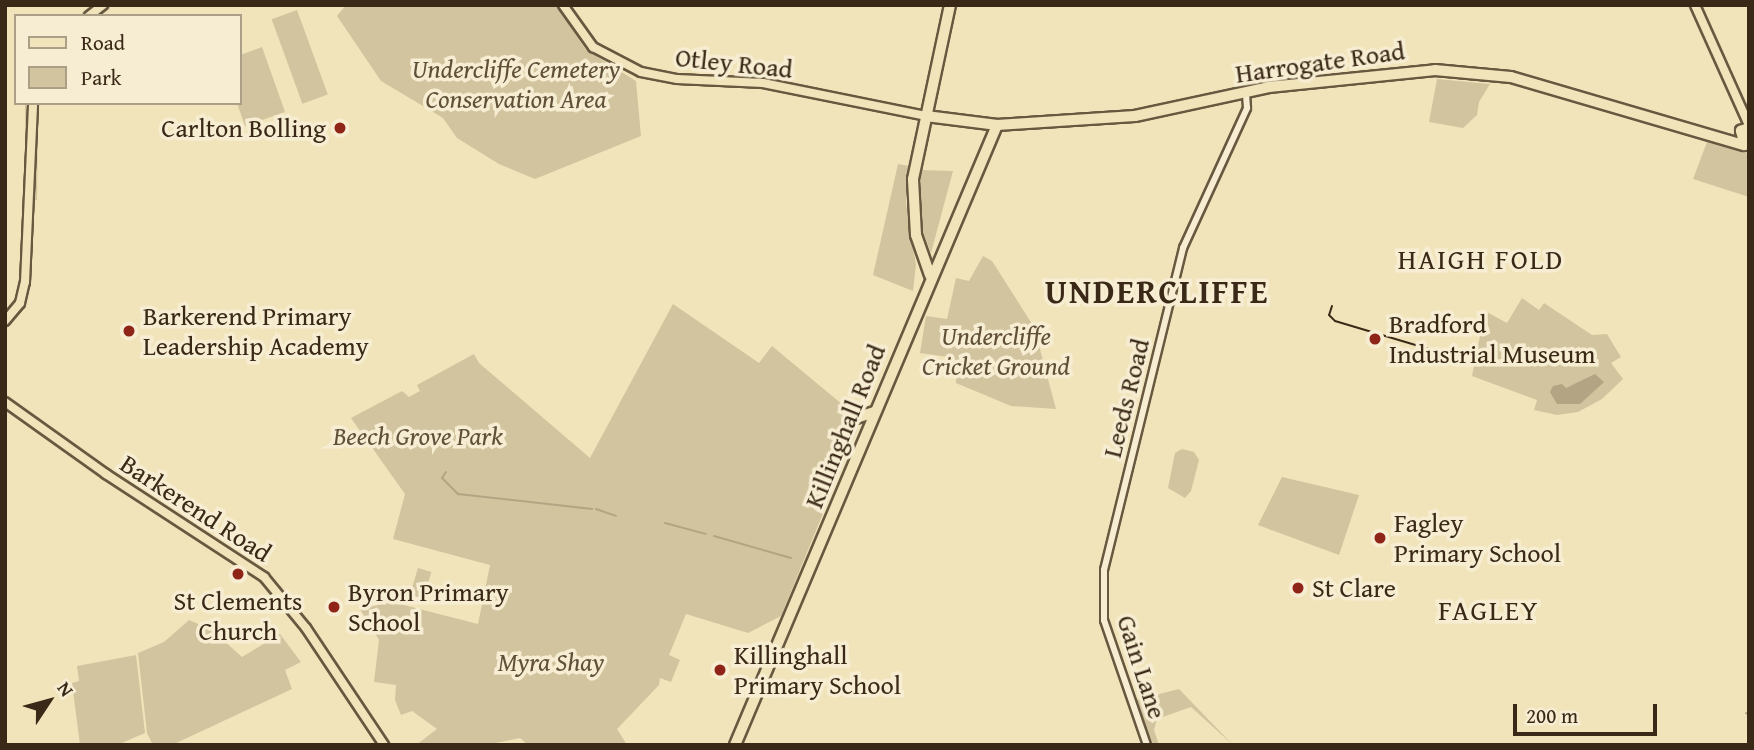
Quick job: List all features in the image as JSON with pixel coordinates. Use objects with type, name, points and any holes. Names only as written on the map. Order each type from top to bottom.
[{"type":"highway","points":[[930,275],[919,248],[912,206],[926,116],[950,5]]},
{"type":"highway","name":"Harrogate Road","points":[[926,116],[997,125],[1135,116],[1246,92],[1401,70],[1477,73],[1524,80],[1746,146]]},
{"type":"highway","name":"Killinghall Road","points":[[735,745],[930,275],[997,125]]},
{"type":"highway","points":[[1713,134],[1746,126],[1746,146]]},
{"type":"highway","points":[[856,418],[874,412]]},
{"type":"main road","name":"Otley Road","points":[[563,5],[593,47],[641,72],[677,79],[763,83],[926,116]]},
{"type":"main road","points":[[1695,5],[1746,126]]},
{"type":"main road","points":[[5,321],[20,303],[25,282],[33,105]]},
{"type":"main road","name":"Barkerend Road","points":[[5,402],[106,474],[264,577],[306,628],[384,745]]},
{"type":"street","name":"Leeds Road","points":[[1109,561],[1183,248],[1247,108],[1246,92]]},
{"type":"street","name":"Gain Lane","points":[[1109,561],[1102,587],[1104,620],[1147,745]]},
{"type":"green space","name":"Undercliffe Cemetery Conservation Area","points":[[346,5],[556,5],[586,50],[636,81],[641,136],[535,179],[499,164],[457,138],[443,118],[381,81],[337,16]]},
{"type":"green space","points":[[297,10],[328,95],[302,104],[272,19]]},
{"type":"green space","points":[[262,47],[285,112],[245,126],[238,105],[242,105],[242,54]]},
{"type":"green space","points":[[1437,79],[1490,84],[1479,102],[1477,115],[1463,128],[1429,122]]},
{"type":"green space","points":[[25,105],[29,105],[29,201],[25,201]]},
{"type":"green space","points":[[38,121],[37,200],[33,200],[34,139]]},
{"type":"green space","points":[[1707,142],[1749,154],[1749,197],[1693,179]]},
{"type":"green space","points":[[898,164],[909,166],[906,204],[916,265],[913,291],[873,275]]},
{"type":"green space","points":[[921,170],[953,171],[931,253],[921,227]]},
{"type":"green space","name":"Undercliffe Cricket Ground","points":[[983,256],[992,261],[1034,327],[1056,409],[1011,406],[956,383],[955,358],[920,353],[926,316],[947,319],[956,278],[969,281]]},
{"type":"green space","points":[[1522,298],[1539,310],[1544,303],[1592,335],[1607,334],[1621,357],[1611,363],[1623,379],[1602,399],[1578,412],[1557,415],[1534,410],[1537,400],[1472,376],[1485,311],[1507,323]]},
{"type":"green space","points":[[673,304],[759,363],[772,346],[843,405],[858,428],[781,616],[748,633],[686,614],[669,655],[680,660],[671,682],[660,678],[659,685],[617,729],[627,745],[528,745],[520,738],[486,745],[416,745],[437,729],[412,711],[401,715],[395,700],[396,685],[374,682],[379,640],[360,609],[392,602],[478,624],[490,565],[393,539],[405,494],[351,418],[402,391],[409,397],[420,391],[417,385],[474,354],[479,363],[590,458]]},
{"type":"green space","points":[[1182,449],[1194,452],[1199,460],[1191,491],[1185,498],[1168,488],[1175,453]]},
{"type":"green space","points":[[1282,477],[1359,495],[1339,555],[1258,525]]},
{"type":"green space","points":[[418,568],[431,572],[423,599],[410,595]]},
{"type":"green space","points":[[189,620],[212,630],[242,657],[280,634],[301,662],[285,670],[292,689],[172,745],[153,745],[147,733],[138,653],[164,642]]},
{"type":"green space","points":[[136,655],[145,733],[117,745],[80,745],[72,683],[79,681],[77,666]]},
{"type":"green space","points":[[1179,689],[1233,745],[1191,707],[1157,719],[1154,730],[1159,745],[1153,745],[1136,700]]},
{"type":"shaded area","points":[[1595,374],[1604,382],[1580,404],[1557,404],[1550,392],[1553,386],[1562,384],[1566,388]]},
{"type":"waterway","points":[[446,472],[442,478],[458,494],[592,509]]},
{"type":"waterway","points":[[596,509],[616,516]]},
{"type":"waterway","points":[[665,523],[706,534]]},
{"type":"waterway","points":[[714,536],[791,558]]},
{"type":"tram line","points":[[1332,306],[1329,315],[1335,321],[1429,349]]},
{"type":"place","name":"Carlton Bolling","points":[[340,128]]},
{"type":"place","name":"Barkerend Primary Leadership Academy","points":[[129,331]]},
{"type":"place","name":"Bradford Industrial Museum","points":[[1375,339]]},
{"type":"place","name":"Fagley Primary School","points":[[1380,538]]},
{"type":"place","name":"St Clements Church","points":[[238,574]]},
{"type":"place","name":"St Clare","points":[[1298,588]]},
{"type":"place","name":"Byron Primary School","points":[[334,607]]},
{"type":"place","name":"Killinghall Primary School","points":[[720,670]]},
{"type":"district","name":"HAIGH FOLD","points":[[1481,259]]},
{"type":"district","name":"UNDERCLIFFE","points":[[1157,292]]},
{"type":"district","name":"FAGLEY","points":[[1489,610]]},
{"type":"park label","name":"Beech Grove Park","points":[[418,436]]},
{"type":"park label","name":"Myra Shay","points":[[551,662]]}]
